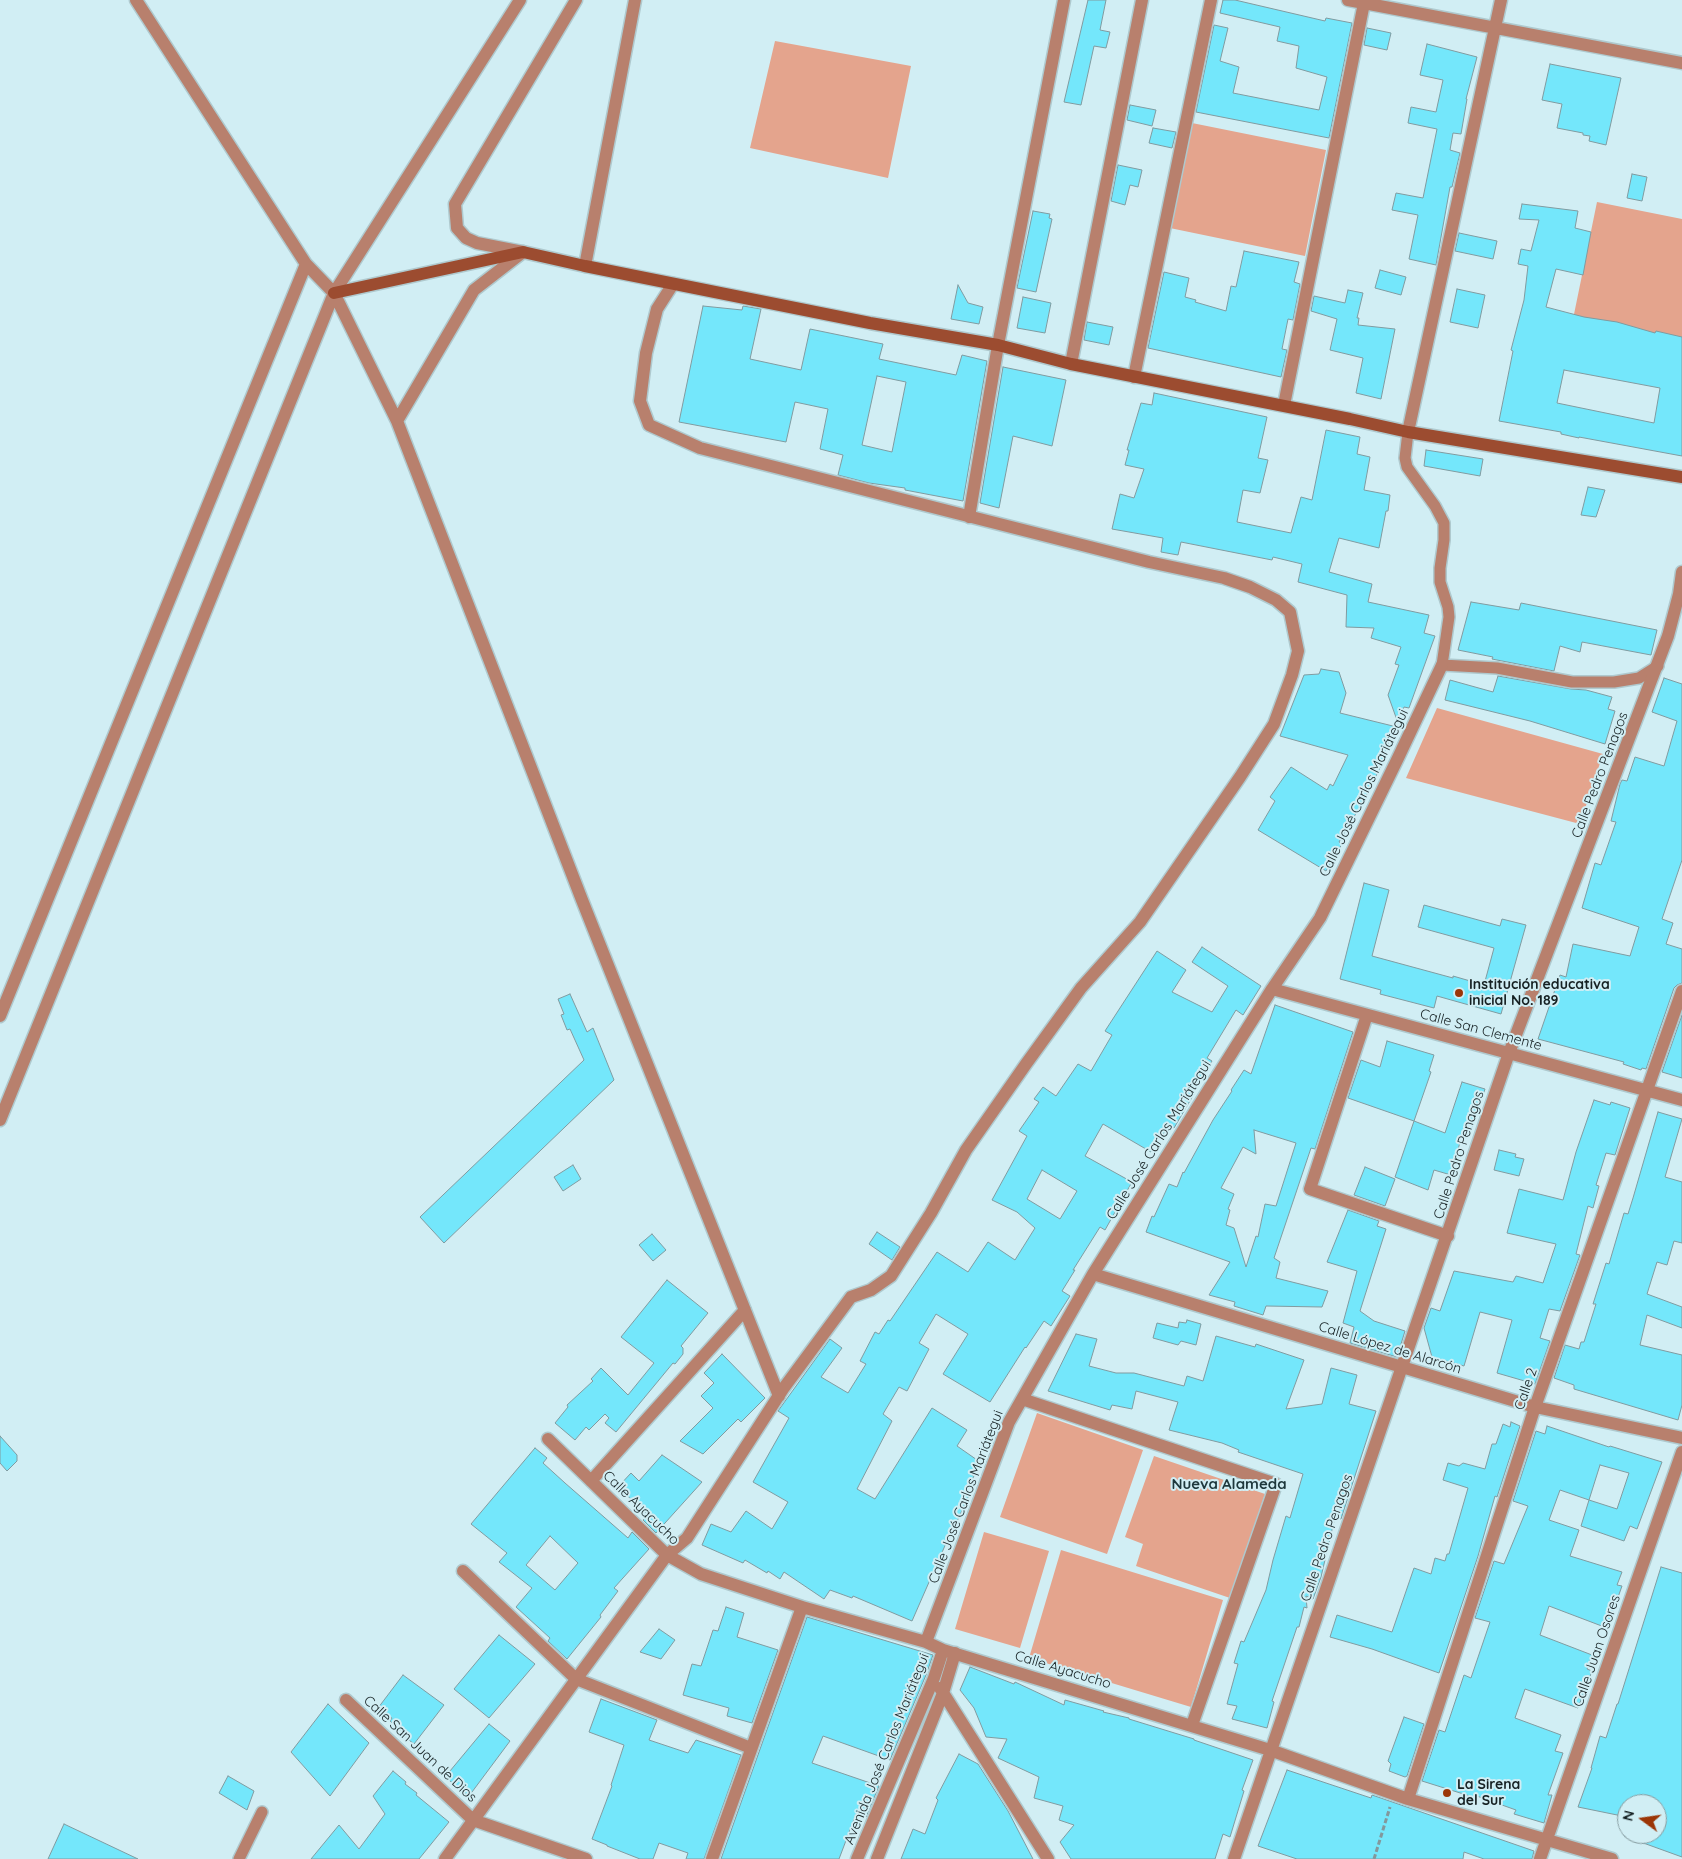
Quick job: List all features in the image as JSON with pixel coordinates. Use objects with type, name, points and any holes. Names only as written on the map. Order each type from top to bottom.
[{"type":"street","points":[[136,0],[306,264],[334,292],[397,421],[578,891],[779,1396]]},
{"type":"street","points":[[0,1120],[334,292],[520,0]]},
{"type":"street","points":[[576,0],[455,204],[457,228],[466,238],[477,243],[870,323],[998,345],[1071,364],[1408,432],[1682,477]]},
{"type":"street","points":[[585,266],[635,0]]},
{"type":"street","points":[[968,516],[998,345],[1064,0]]},
{"type":"street","points":[[1071,364],[1142,0]]},
{"type":"street","points":[[1134,377],[1212,0]]},
{"type":"street","points":[[1348,0],[1682,63]]},
{"type":"street","points":[[1408,432],[1501,0]]},
{"type":"street","points":[[1284,406],[1364,3]]},
{"type":"street","points":[[334,292],[523,252]]},
{"type":"street","points":[[397,421],[474,290],[523,252]]},
{"type":"street","points":[[0,1016],[306,264]]},
{"type":"street","points":[[445,1859],[667,1555],[687,1538],[779,1396],[851,1297],[871,1290],[891,1276],[931,1214],[966,1150],[1026,1064],[1081,988],[1145,914],[1240,777],[1274,724],[1292,675],[1298,651],[1290,612],[1276,600],[1250,587],[1224,578],[1149,562],[700,448],[649,425],[640,402],[646,353],[657,310],[673,284]]},
{"type":"street","name":"Calle Pedro Penagos","points":[[1234,1859],[1509,1053],[1658,666],[1679,594],[1682,572]]},
{"type":"street","name":"Calle José Carlos Mariátegui","points":[[926,1642],[1009,1422],[1093,1274],[1272,989],[1320,918],[1442,665]]},
{"type":"street","name":"Calle San Clemente","points":[[1272,989],[1682,1100]]},
{"type":"street","name":"Calle 2","points":[[1408,1799],[1535,1407],[1682,991]]},
{"type":"street","points":[[1367,1014],[1310,1189],[1448,1236]]},
{"type":"street","name":"Calle López de Alarcón","points":[[1093,1274],[1535,1407],[1682,1438]]},
{"type":"street","points":[[591,1481],[745,1310]]},
{"type":"street","points":[[1022,1399],[1276,1484],[1192,1725]]},
{"type":"street","name":"Calle Ayacucho","points":[[548,1439],[667,1555],[701,1574],[802,1607],[926,1642],[949,1652],[1192,1725],[1270,1750],[1408,1799],[1612,1859]]},
{"type":"street","name":"Calle Juan Osores","points":[[1540,1859],[1682,1452]]},
{"type":"street","points":[[463,1571],[576,1679],[751,1748]]},
{"type":"street","points":[[712,1859],[802,1607]]},
{"type":"street","name":"Avenida José Carlos Mariátegui","points":[[857,1859],[934,1678],[949,1652]]},
{"type":"street","name":"Avenida José Carlos Mariátegui","points":[[876,1859],[943,1693],[949,1652]]},
{"type":"street","points":[[934,1678],[1048,1859]]},
{"type":"street","name":"Calle San Juan de Dios","points":[[346,1700],[473,1820],[586,1859]]},
{"type":"lane","points":[[1408,432],[1405,458],[1406,467],[1435,506],[1444,524],[1440,582],[1448,607],[1449,617],[1442,665],[1498,668],[1572,682],[1606,682],[1639,678],[1658,666]]},
{"type":"lane","points":[[239,1859],[262,1812]]},
{"type":"path","points":[[1374,1859],[1394,1793]]},
{"type":"shaded area","points":[[775,41],[911,66],[888,178],[750,148]]},
{"type":"shaded area","points":[[1187,122],[1326,150],[1305,256],[1165,227]]},
{"type":"shaded area","points":[[1597,202],[1682,219],[1682,347],[1572,324]]},
{"type":"shaded area","points":[[1437,708],[1603,754],[1580,824],[1406,778]]},
{"type":"shaded area","points":[[1037,1413],[1143,1450],[1107,1554],[1000,1517]]},
{"type":"shaded area","points":[[1154,1456],[1265,1494],[1230,1598],[1136,1566],[1143,1544],[1125,1537]]},
{"type":"shaded area","points":[[984,1532],[1049,1551],[1020,1648],[955,1629]]},
{"type":"shaded area","points":[[1061,1550],[1223,1600],[1191,1707],[1029,1658]]},
{"type":"building","points":[[1088,0],[1106,0],[1100,30],[1110,32],[1106,48],[1094,46],[1081,105],[1064,102]]},
{"type":"building","points":[[1223,0],[1235,0],[1325,21],[1326,18],[1352,23],[1329,138],[1196,112],[1214,25],[1228,28],[1220,61],[1239,67],[1233,93],[1319,110],[1327,77],[1296,68],[1299,46],[1277,41],[1280,27],[1220,13]]},
{"type":"building","points":[[1367,28],[1391,33],[1387,50],[1364,45]]},
{"type":"building","points":[[1427,44],[1477,57],[1466,99],[1461,134],[1453,133],[1450,150],[1460,153],[1452,187],[1450,187],[1436,265],[1409,259],[1418,215],[1392,210],[1396,193],[1423,198],[1437,129],[1408,123],[1411,107],[1436,112],[1443,80],[1420,75]]},
{"type":"building","points":[[1550,64],[1621,78],[1606,145],[1589,141],[1590,136],[1583,135],[1583,133],[1557,128],[1562,104],[1542,100]]},
{"type":"building","points":[[1130,105],[1156,110],[1152,126],[1127,120]]},
{"type":"building","points":[[1153,128],[1176,132],[1172,148],[1149,143]]},
{"type":"building","points":[[1118,165],[1142,170],[1138,187],[1130,185],[1125,205],[1111,201]]},
{"type":"building","points":[[1632,174],[1647,177],[1642,201],[1627,198]]},
{"type":"building","points":[[1522,204],[1578,211],[1575,228],[1591,232],[1583,275],[1556,269],[1546,307],[1584,317],[1617,322],[1655,333],[1656,331],[1682,337],[1682,456],[1579,438],[1561,434],[1561,432],[1499,421],[1513,351],[1511,350],[1524,300],[1528,266],[1518,264],[1521,249],[1531,251],[1539,220],[1519,219]],"holes":[[[1564,370],[1660,388],[1654,423],[1557,403]]]},
{"type":"building","points":[[1033,211],[1050,214],[1049,218],[1052,219],[1036,292],[1017,288]]},
{"type":"building","points":[[1459,233],[1497,241],[1493,259],[1455,251]]},
{"type":"building","points":[[1244,251],[1299,262],[1294,282],[1300,284],[1293,320],[1288,319],[1282,349],[1287,350],[1281,377],[1148,348],[1164,272],[1189,278],[1185,297],[1196,300],[1195,302],[1226,311],[1231,286],[1236,287]]},
{"type":"building","points":[[1380,270],[1406,277],[1401,295],[1375,288]]},
{"type":"building","points":[[958,285],[968,303],[983,307],[979,324],[951,319]]},
{"type":"building","points":[[1457,289],[1485,295],[1478,328],[1450,322]]},
{"type":"building","points":[[1348,290],[1363,293],[1357,318],[1359,318],[1358,325],[1395,329],[1381,399],[1356,393],[1363,358],[1330,350],[1337,319],[1311,311],[1314,296],[1345,303]]},
{"type":"building","points":[[1023,297],[1051,303],[1045,333],[1017,328]]},
{"type":"building","points":[[703,306],[742,310],[743,306],[761,309],[750,359],[801,370],[810,329],[883,344],[879,359],[956,375],[962,355],[987,361],[963,501],[905,490],[905,488],[869,483],[838,475],[843,455],[820,449],[828,409],[795,402],[786,442],[679,422]],"holes":[[[877,376],[906,382],[892,452],[862,445]]]},
{"type":"building","points":[[1087,322],[1113,327],[1109,345],[1084,340]]},
{"type":"building","points":[[1003,367],[1066,380],[1052,446],[1013,436],[999,508],[980,503]]},
{"type":"building","points":[[1154,393],[1267,417],[1258,458],[1268,460],[1260,493],[1243,490],[1237,522],[1291,533],[1301,497],[1312,500],[1326,430],[1360,437],[1357,454],[1370,457],[1364,490],[1390,495],[1388,511],[1386,511],[1379,548],[1339,538],[1329,572],[1372,584],[1368,602],[1429,615],[1424,633],[1435,636],[1409,708],[1404,707],[1398,723],[1388,695],[1399,665],[1395,664],[1401,647],[1371,638],[1374,628],[1346,627],[1347,595],[1298,582],[1302,564],[1273,557],[1272,560],[1181,542],[1178,555],[1161,552],[1163,538],[1112,529],[1120,494],[1134,498],[1144,469],[1125,465],[1129,450],[1127,450],[1141,403],[1152,405]]},
{"type":"building","points":[[1426,450],[1483,459],[1480,476],[1424,466]]},
{"type":"building","points":[[1588,487],[1605,490],[1596,517],[1581,515]]},
{"type":"building","points":[[1471,602],[1519,610],[1521,603],[1657,630],[1651,655],[1582,642],[1580,652],[1560,646],[1554,671],[1492,659],[1493,657],[1458,650]]},
{"type":"building","points":[[1321,669],[1339,672],[1346,693],[1340,713],[1397,727],[1391,742],[1389,741],[1379,770],[1339,842],[1342,844],[1326,871],[1258,830],[1275,801],[1270,797],[1291,767],[1327,790],[1330,784],[1333,786],[1348,755],[1280,736],[1304,675],[1319,674]]},
{"type":"building","points":[[1498,676],[1586,690],[1612,697],[1608,709],[1615,711],[1605,744],[1530,721],[1445,700],[1450,680],[1493,692]]},
{"type":"building","points":[[1664,678],[1682,684],[1682,860],[1662,919],[1673,923],[1666,944],[1682,949],[1682,983],[1674,988],[1646,1069],[1642,1068],[1641,1070],[1623,1064],[1624,1062],[1538,1039],[1560,975],[1566,977],[1573,944],[1630,956],[1639,927],[1582,908],[1595,863],[1601,865],[1616,822],[1611,821],[1620,784],[1622,780],[1627,781],[1635,757],[1664,766],[1677,721],[1652,712]]},
{"type":"building","points":[[1364,883],[1389,890],[1372,956],[1453,978],[1453,976],[1484,985],[1494,948],[1418,927],[1424,905],[1500,926],[1502,919],[1526,925],[1501,1014],[1437,996],[1434,1008],[1380,994],[1381,990],[1340,979]]},
{"type":"building","points":[[1202,947],[1261,986],[1243,1015],[1236,1010],[1207,1058],[1212,1061],[1191,1092],[1194,1094],[1174,1128],[1169,1125],[1162,1136],[1160,1135],[1151,1152],[1103,1124],[1085,1156],[1132,1182],[1105,1230],[1100,1227],[1073,1270],[1075,1270],[1062,1291],[1070,1296],[1051,1326],[1044,1321],[990,1402],[943,1374],[968,1334],[936,1314],[919,1343],[929,1349],[907,1391],[899,1387],[883,1414],[892,1421],[857,1489],[875,1499],[932,1408],[967,1430],[957,1446],[980,1462],[972,1475],[974,1476],[966,1492],[970,1493],[912,1621],[853,1596],[852,1598],[830,1590],[824,1599],[784,1572],[780,1579],[745,1560],[743,1563],[702,1545],[711,1524],[731,1532],[746,1511],[772,1529],[788,1502],[753,1482],[789,1418],[778,1411],[830,1339],[842,1348],[821,1377],[848,1393],[866,1364],[860,1361],[875,1332],[879,1334],[888,1320],[890,1321],[937,1252],[968,1272],[988,1242],[1015,1260],[1035,1228],[1017,1212],[992,1200],[1027,1136],[1019,1131],[1039,1102],[1034,1099],[1043,1087],[1056,1096],[1078,1064],[1091,1071],[1112,1035],[1105,1031],[1157,951],[1186,970],[1172,992],[1212,1012],[1228,986],[1192,962]],"holes":[[[1042,1170],[1077,1191],[1060,1219],[1027,1199]]]},
{"type":"building","points":[[570,994],[587,1032],[593,1028],[614,1080],[444,1243],[420,1217],[584,1060],[570,1029],[567,1030],[561,1015],[564,1014],[558,999]]},
{"type":"building","points":[[1275,1005],[1353,1032],[1315,1149],[1311,1148],[1274,1258],[1280,1262],[1276,1278],[1328,1291],[1322,1307],[1266,1306],[1263,1315],[1234,1306],[1235,1302],[1209,1295],[1230,1262],[1146,1232],[1152,1216],[1154,1217],[1169,1184],[1177,1187],[1183,1172],[1244,1070],[1251,1074]],"holes":[[[1254,1130],[1296,1143],[1276,1206],[1265,1204],[1258,1237],[1256,1236],[1246,1267],[1234,1228],[1226,1225],[1230,1210],[1228,1209],[1234,1194],[1221,1188],[1243,1147],[1256,1154]]]},
{"type":"building","points":[[1682,1015],[1682,1078],[1662,1072]]},
{"type":"building","points":[[1387,1041],[1434,1055],[1429,1071],[1431,1072],[1414,1121],[1348,1098],[1361,1060],[1380,1067]]},
{"type":"building","points":[[1462,1082],[1485,1089],[1469,1137],[1462,1135],[1451,1175],[1434,1170],[1428,1190],[1395,1177],[1414,1121],[1445,1133]]},
{"type":"building","points":[[1594,1100],[1610,1105],[1611,1102],[1630,1108],[1615,1155],[1606,1153],[1596,1185],[1599,1186],[1593,1208],[1588,1206],[1576,1254],[1580,1255],[1560,1311],[1549,1309],[1540,1338],[1550,1341],[1535,1384],[1497,1373],[1512,1320],[1480,1312],[1464,1366],[1432,1357],[1424,1328],[1431,1308],[1440,1311],[1454,1271],[1513,1282],[1516,1276],[1543,1283],[1556,1244],[1507,1233],[1519,1189],[1563,1200],[1576,1152]]},
{"type":"building","points":[[1658,1112],[1682,1119],[1665,1177],[1682,1182],[1682,1243],[1674,1241],[1667,1265],[1657,1262],[1647,1294],[1682,1307],[1682,1328],[1647,1315],[1640,1345],[1682,1355],[1682,1405],[1678,1420],[1574,1389],[1574,1385],[1554,1378],[1565,1345],[1579,1349],[1581,1342],[1584,1342],[1596,1304],[1593,1304],[1606,1263],[1609,1264],[1624,1213],[1628,1214]]},
{"type":"building","points":[[1499,1150],[1516,1154],[1515,1157],[1524,1159],[1519,1176],[1494,1170]]},
{"type":"building","points":[[573,1165],[581,1179],[563,1191],[554,1177]]},
{"type":"building","points":[[1365,1167],[1395,1179],[1385,1206],[1354,1195]]},
{"type":"building","points":[[1348,1210],[1379,1221],[1377,1226],[1386,1229],[1360,1311],[1374,1321],[1405,1331],[1397,1357],[1350,1343],[1354,1327],[1343,1323],[1357,1271],[1327,1262]]},
{"type":"building","points":[[877,1232],[900,1247],[892,1260],[869,1244]]},
{"type":"building","points":[[652,1234],[666,1250],[653,1261],[639,1245]]},
{"type":"building","points":[[667,1280],[708,1313],[681,1346],[683,1354],[675,1364],[673,1363],[616,1432],[605,1423],[609,1418],[605,1414],[589,1430],[586,1427],[575,1440],[555,1423],[568,1407],[567,1405],[593,1381],[591,1379],[601,1368],[628,1395],[654,1363],[621,1337]]},
{"type":"building","points":[[1187,1320],[1201,1324],[1196,1345],[1181,1341],[1178,1345],[1153,1338],[1157,1323],[1178,1328],[1179,1322],[1186,1323]]},
{"type":"building","points":[[1076,1334],[1097,1339],[1089,1366],[1116,1373],[1134,1373],[1184,1386],[1187,1376],[1203,1381],[1216,1336],[1255,1347],[1256,1344],[1304,1360],[1286,1409],[1322,1404],[1331,1368],[1357,1375],[1349,1404],[1376,1411],[1341,1519],[1335,1517],[1321,1577],[1313,1599],[1306,1596],[1307,1608],[1304,1607],[1299,1627],[1297,1627],[1272,1701],[1274,1702],[1267,1728],[1232,1719],[1237,1706],[1227,1704],[1238,1664],[1234,1663],[1241,1641],[1244,1642],[1266,1590],[1286,1516],[1290,1518],[1303,1474],[1238,1452],[1239,1450],[1222,1443],[1169,1430],[1178,1402],[1136,1391],[1132,1409],[1112,1405],[1110,1410],[1048,1391]]},
{"type":"building","points":[[722,1354],[765,1398],[741,1422],[738,1419],[703,1454],[680,1441],[713,1408],[701,1396],[714,1383],[704,1373]]},
{"type":"building","points":[[1511,1422],[1520,1426],[1497,1497],[1495,1496],[1478,1556],[1439,1673],[1372,1649],[1330,1637],[1337,1615],[1392,1632],[1414,1568],[1431,1574],[1435,1558],[1445,1561],[1447,1554],[1449,1554],[1468,1488],[1443,1480],[1448,1463],[1459,1466],[1463,1463],[1485,1469],[1492,1444],[1496,1444],[1503,1424],[1510,1427]]},
{"type":"building","points":[[1547,1426],[1609,1447],[1662,1462],[1637,1529],[1630,1526],[1624,1541],[1581,1526],[1589,1500],[1560,1490],[1549,1520],[1579,1530],[1570,1556],[1622,1572],[1617,1585],[1622,1586],[1607,1628],[1549,1606],[1540,1635],[1592,1655],[1587,1669],[1592,1671],[1578,1708],[1525,1689],[1515,1718],[1561,1735],[1555,1751],[1563,1753],[1548,1795],[1552,1795],[1544,1823],[1514,1814],[1516,1810],[1474,1795],[1473,1797],[1422,1781],[1439,1730],[1445,1732],[1464,1675],[1471,1678],[1490,1622],[1475,1618],[1494,1561],[1504,1564],[1528,1506],[1513,1501],[1536,1431],[1545,1434]],"holes":[[[1600,1465],[1629,1473],[1617,1509],[1589,1500]]]},
{"type":"building","points":[[0,1436],[17,1455],[17,1461],[7,1471],[0,1463]]},
{"type":"building","points":[[535,1448],[547,1458],[543,1463],[565,1483],[628,1538],[632,1532],[649,1549],[614,1588],[618,1591],[600,1615],[601,1617],[567,1659],[548,1641],[550,1638],[516,1607],[532,1588],[499,1562],[507,1553],[471,1524]],"holes":[[[550,1536],[578,1563],[555,1590],[526,1565]]]},
{"type":"building","points":[[662,1455],[702,1482],[656,1533],[643,1520],[648,1515],[618,1487],[631,1473],[639,1481]]},
{"type":"building","points":[[1661,1567],[1682,1573],[1682,1857],[1646,1844],[1667,1844],[1667,1794],[1617,1794],[1617,1815],[1578,1807],[1592,1768],[1600,1736],[1606,1738]]},
{"type":"building","points":[[726,1607],[744,1613],[737,1637],[778,1650],[752,1723],[727,1716],[729,1708],[683,1695],[692,1664],[701,1666],[713,1630],[718,1631]]},
{"type":"building","points":[[807,1617],[933,1655],[890,1760],[823,1736],[812,1763],[879,1786],[866,1817],[856,1814],[839,1859],[721,1859]]},
{"type":"building","points":[[659,1629],[675,1640],[661,1659],[640,1652]]},
{"type":"building","points":[[499,1635],[535,1664],[489,1718],[454,1689]]},
{"type":"building","points":[[970,1667],[1014,1684],[1015,1682],[1064,1705],[1065,1700],[1129,1718],[1253,1760],[1242,1790],[1244,1791],[1230,1837],[1223,1834],[1215,1859],[1071,1859],[1060,1842],[1074,1825],[1059,1820],[1063,1806],[1034,1798],[1039,1777],[998,1758],[1007,1739],[986,1737],[974,1708],[960,1690]]},
{"type":"building","points":[[403,1675],[444,1705],[414,1744],[400,1733],[402,1731],[390,1721],[392,1718],[378,1708]]},
{"type":"building","points":[[601,1699],[657,1720],[649,1740],[688,1753],[696,1740],[741,1755],[704,1859],[686,1859],[688,1853],[659,1843],[653,1859],[640,1859],[592,1839],[612,1786],[624,1745],[589,1732]]},
{"type":"building","points":[[328,1704],[369,1743],[330,1796],[291,1752]]},
{"type":"building","points":[[1404,1717],[1424,1724],[1407,1776],[1405,1777],[1389,1771],[1391,1764],[1388,1761]]},
{"type":"building","points":[[489,1724],[510,1741],[469,1796],[445,1777]]},
{"type":"building","points":[[959,1754],[978,1764],[1008,1811],[1033,1859],[901,1859],[913,1829],[925,1834],[938,1800],[936,1798]]},
{"type":"building","points":[[1287,1770],[1371,1798],[1372,1795],[1534,1851],[1532,1859],[1484,1859],[1464,1852],[1463,1859],[1297,1859],[1258,1846]]},
{"type":"building","points":[[393,1771],[417,1793],[416,1795],[449,1822],[419,1859],[311,1859],[339,1825],[359,1849],[385,1814],[373,1796]]},
{"type":"building","points":[[228,1776],[254,1791],[247,1810],[219,1793]]},
{"type":"building","points":[[64,1824],[138,1859],[48,1859]]},
{"type":"place","name":"Institución educativa inicial No. 189","points":[[1459,993]]},
{"type":"place","name":"La Sirena del Sur","points":[[1447,1793]]},
{"type":"district","name":"Nueva Alameda","points":[[1229,1484]]}]
